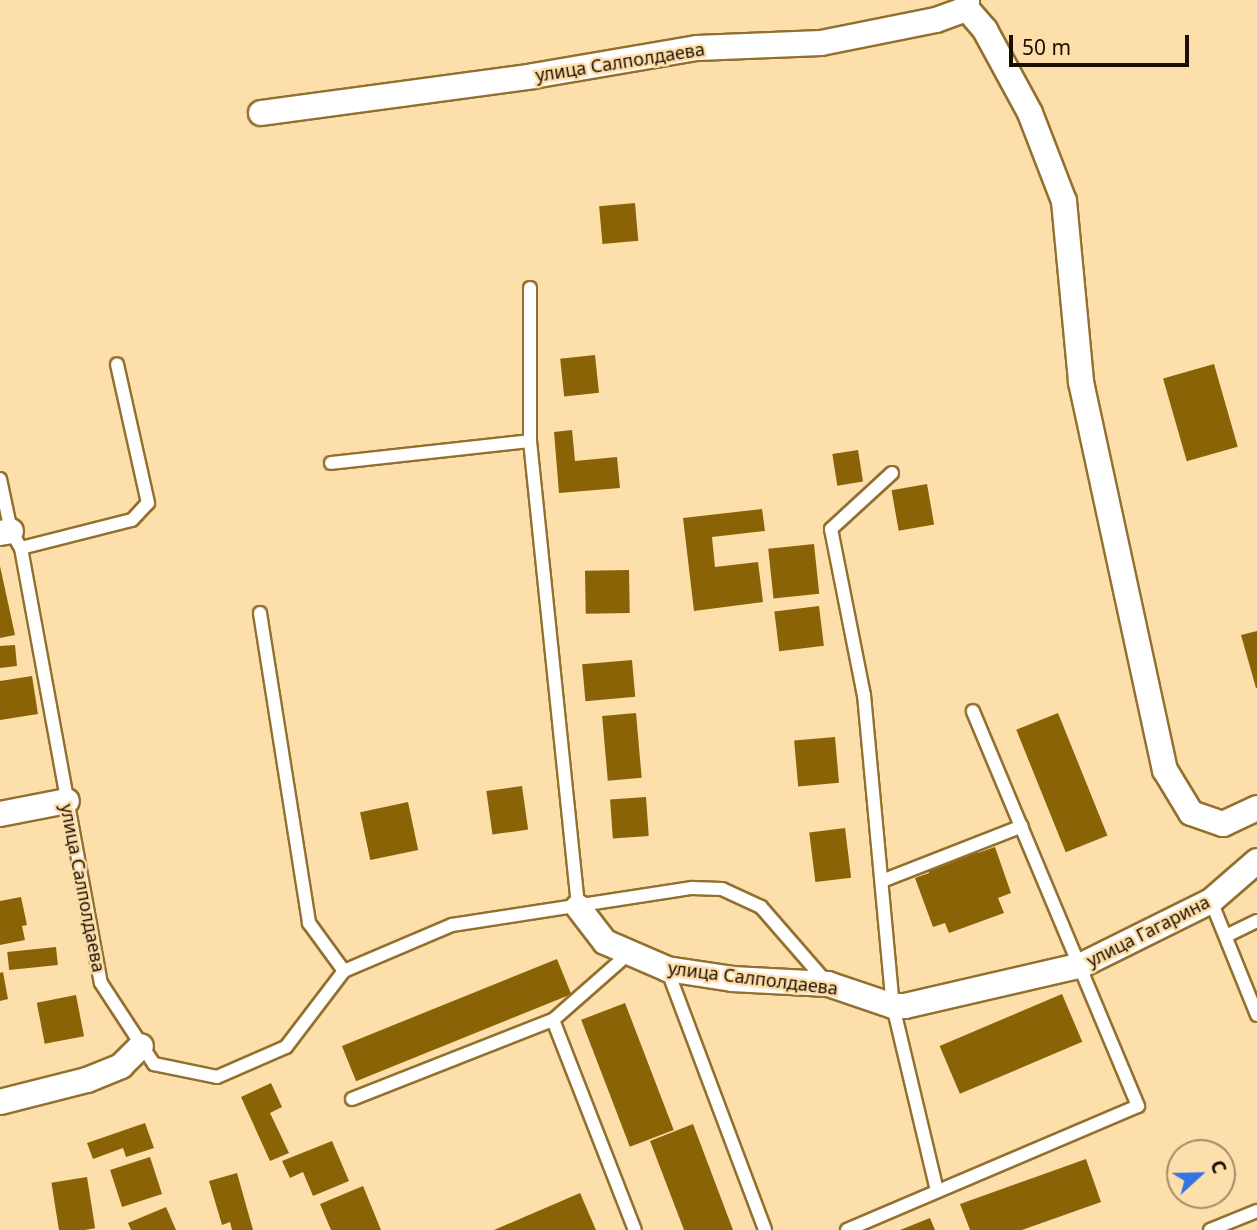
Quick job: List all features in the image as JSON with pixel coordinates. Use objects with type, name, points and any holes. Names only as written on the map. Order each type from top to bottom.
[{"type":"street","name":"улица Салполдаева","points":[[261,113],[533,76],[697,48],[821,43],[936,20],[967,5]]},
{"type":"street","points":[[967,5],[985,30],[1030,113],[1064,201],[1081,382],[1165,770],[1191,813],[1223,824],[1257,808]]},
{"type":"street","points":[[0,814],[67,801]]},
{"type":"street","name":"улица Гагарина","points":[[899,1006],[1082,965],[1211,901],[1257,861]]},
{"type":"street","name":"улица Салполдаева","points":[[578,907],[605,942],[627,955],[667,969],[732,979],[828,984],[899,1006]]},
{"type":"street","points":[[0,1102],[110,1071],[121,1066],[142,1046]]},
{"type":"lane","points":[[530,288],[530,441],[578,907],[692,888],[722,888],[761,908],[828,984]]},
{"type":"lane","points":[[11,537],[132,520],[148,503],[117,364]]},
{"type":"lane","points":[[331,463],[530,441]]},
{"type":"lane","points":[[892,473],[831,529],[864,695],[882,881],[899,1006],[937,1191]]},
{"type":"lane","name":"улица Салполдаева","points":[[0,479],[67,801],[101,983],[154,1064],[217,1077],[286,1047],[344,971],[452,925],[578,907]]},
{"type":"lane","points":[[260,613],[309,923],[344,971]]},
{"type":"lane","points":[[847,1230],[1138,1106],[1082,965],[973,711]]},
{"type":"lane","points":[[882,881],[1022,826]]},
{"type":"lane","points":[[1211,901],[1257,1015]]},
{"type":"lane","points":[[1226,936],[1257,921]]},
{"type":"lane","points":[[352,1099],[553,1020],[627,955]]},
{"type":"lane","points":[[667,969],[765,1230]]},
{"type":"lane","points":[[553,1020],[635,1230]]},
{"type":"lane","points":[[1210,1230],[1257,1211]]},
{"type":"building","points":[[635,203],[638,241],[602,244],[599,206]]},
{"type":"building","points":[[595,355],[599,393],[564,396],[560,359]]},
{"type":"building","points":[[1214,364],[1238,447],[1187,461],[1163,379]]},
{"type":"building","points":[[572,430],[575,461],[617,457],[620,488],[559,493],[554,432]]},
{"type":"building","points":[[858,450],[863,482],[837,486],[832,454]]},
{"type":"building","points":[[927,484],[934,524],[899,531],[892,490]]},
{"type":"building","points":[[762,509],[765,531],[712,537],[715,567],[758,562],[763,602],[694,611],[683,518]]},
{"type":"building","points":[[814,544],[819,594],[773,599],[768,549]]},
{"type":"building","points":[[0,566],[15,635],[0,638]]},
{"type":"building","points":[[629,570],[630,613],[586,614],[585,571]]},
{"type":"building","points":[[819,606],[824,646],[779,651],[774,611]]},
{"type":"building","points":[[1257,631],[1257,688],[1256,688],[1241,635]]},
{"type":"building","points":[[15,645],[17,666],[0,668],[0,646]]},
{"type":"building","points":[[632,660],[635,697],[585,701],[582,664]]},
{"type":"building","points":[[32,676],[38,714],[0,720],[0,681]]},
{"type":"building","points":[[636,713],[642,778],[608,781],[602,716]]},
{"type":"building","points":[[1058,713],[1107,835],[1066,852],[1016,730]]},
{"type":"building","points":[[835,737],[839,783],[798,786],[794,741]]},
{"type":"building","points":[[522,786],[528,830],[492,835],[486,791]]},
{"type":"building","points":[[646,797],[649,836],[613,838],[610,800]]},
{"type":"building","points":[[408,802],[418,850],[370,860],[360,812]]},
{"type":"building","points":[[845,828],[851,878],[815,882],[809,832]]},
{"type":"building","points":[[976,847],[978,853],[995,847],[1011,893],[998,898],[1004,913],[949,933],[945,923],[933,927],[915,878],[929,873],[926,865]]},
{"type":"building","points":[[21,897],[27,925],[22,926],[25,940],[0,945],[0,901]]},
{"type":"building","points":[[56,947],[58,965],[9,970],[7,952]]},
{"type":"building","points":[[557,959],[571,994],[356,1081],[342,1046]]},
{"type":"building","points":[[3,972],[8,999],[0,1001],[0,973]]},
{"type":"building","points":[[1062,994],[1082,1042],[960,1094],[940,1046]]},
{"type":"building","points":[[76,995],[84,1036],[45,1044],[37,1003]]},
{"type":"building","points":[[625,1003],[674,1130],[630,1147],[581,1020]]},
{"type":"building","points":[[271,1083],[282,1107],[270,1113],[289,1153],[270,1161],[241,1097]]},
{"type":"building","points":[[145,1123],[154,1148],[126,1157],[123,1148],[93,1159],[87,1143]]},
{"type":"building","points":[[693,1124],[733,1230],[684,1230],[650,1141]]},
{"type":"building","points":[[332,1141],[349,1181],[313,1196],[303,1172],[290,1178],[282,1161]]},
{"type":"building","points":[[150,1157],[162,1194],[122,1207],[110,1170]]},
{"type":"building","points":[[1086,1159],[1101,1202],[1022,1230],[970,1230],[960,1204]]},
{"type":"building","points":[[237,1173],[253,1230],[232,1230],[230,1222],[222,1225],[209,1181]]},
{"type":"building","points":[[87,1177],[95,1228],[59,1230],[51,1183]]},
{"type":"building","points":[[363,1186],[381,1230],[331,1230],[320,1204]]},
{"type":"building","points":[[580,1193],[596,1230],[494,1230]]},
{"type":"building","points":[[166,1207],[176,1230],[131,1230],[128,1223]]},
{"type":"building","points":[[930,1218],[935,1230],[900,1230]]}]
